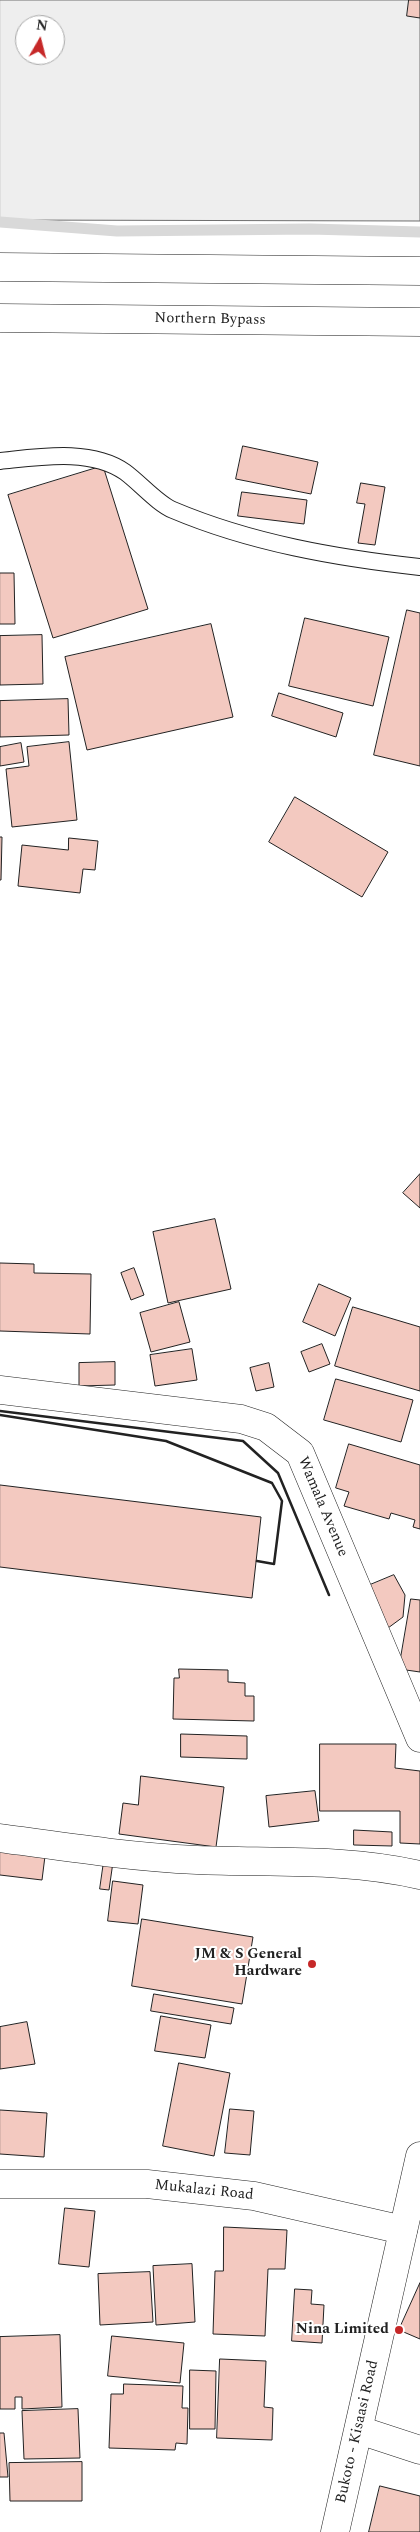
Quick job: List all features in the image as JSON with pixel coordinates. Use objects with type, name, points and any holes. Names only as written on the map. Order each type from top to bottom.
[{"type":"main road","points":[[0,267],[420,271]]},
{"type":"main road","name":"Northern Bypass","points":[[0,318],[420,322]]},
{"type":"main road","name":"Wamala Avenue","points":[[0,1390],[241,1419],[266,1427],[300,1453],[420,1738]]},
{"type":"main road","points":[[0,1838],[87,1850],[194,1860],[346,1864],[386,1868],[420,1876]]},
{"type":"main road","name":"Bukoto - Kisaasi Road","points":[[334,2532],[359,2430],[420,2156]]},
{"type":"main road","name":"Mukalazi Road","points":[[0,2184],[147,2184],[244,2195],[338,2214],[403,2230]]},
{"type":"main road","points":[[359,2430],[420,2450]]},
{"type":"lane","points":[[0,461],[34,457],[94,458],[116,466],[171,509],[241,534],[369,561],[420,567]]},
{"type":"shaded area","points":[[0,0],[420,0],[420,221],[0,220]]},
{"type":"building","points":[[409,0],[420,0],[420,18],[407,16]]},
{"type":"building","points":[[243,446],[318,462],[311,494],[236,479]]},
{"type":"building","points":[[103,466],[148,609],[53,638],[8,495]]},
{"type":"building","points":[[361,483],[385,487],[375,545],[358,543],[365,504],[357,503]]},
{"type":"building","points":[[242,492],[307,500],[304,524],[238,516]]},
{"type":"building","points":[[0,573],[14,573],[15,624],[0,624]]},
{"type":"building","points":[[407,610],[420,613],[420,766],[374,755]]},
{"type":"building","points":[[305,618],[389,637],[373,706],[289,686]]},
{"type":"building","points":[[211,624],[233,717],[87,750],[65,657]]},
{"type":"building","points":[[42,635],[43,684],[0,685],[0,636]]},
{"type":"building","points":[[279,693],[343,713],[336,737],[272,716]]},
{"type":"building","points":[[68,699],[69,735],[0,737],[0,701]]},
{"type":"building","points":[[69,742],[77,820],[12,827],[6,769],[29,766],[27,747]]},
{"type":"building","points":[[21,743],[24,762],[0,766],[0,747]]},
{"type":"building","points":[[295,797],[388,852],[362,897],[269,842]]},
{"type":"building","points":[[0,837],[2,837],[1,880],[0,880]]},
{"type":"building","points":[[69,838],[98,841],[95,870],[83,869],[80,893],[18,886],[22,845],[68,850]]},
{"type":"building","points":[[420,1174],[420,1208],[403,1193]]},
{"type":"building","points":[[215,1219],[231,1289],[168,1303],[153,1232]]},
{"type":"building","points":[[0,1263],[34,1264],[34,1273],[91,1274],[90,1334],[0,1331]]},
{"type":"building","points":[[134,1268],[144,1295],[131,1300],[121,1273]]},
{"type":"building","points":[[319,1284],[351,1298],[335,1336],[303,1322]]},
{"type":"building","points":[[179,1302],[190,1342],[151,1352],[140,1313]]},
{"type":"building","points":[[353,1307],[420,1327],[420,1391],[335,1366]]},
{"type":"building","points":[[322,1344],[330,1364],[309,1372],[301,1352]]},
{"type":"building","points":[[192,1349],[197,1380],[155,1386],[150,1355]]},
{"type":"building","points":[[115,1362],[115,1385],[79,1386],[79,1363]]},
{"type":"building","points":[[269,1363],[274,1387],[256,1391],[250,1368]]},
{"type":"building","points":[[336,1379],[413,1400],[401,1442],[324,1420]]},
{"type":"building","points":[[349,1444],[420,1465],[420,1529],[413,1527],[415,1520],[391,1513],[389,1519],[344,1506],[349,1492],[336,1488]]},
{"type":"building","points":[[0,1485],[261,1517],[252,1598],[0,1567]]},
{"type":"building","points":[[394,1575],[405,1595],[403,1617],[388,1628],[370,1585]]},
{"type":"building","points":[[411,1599],[420,1600],[420,1672],[399,1669]]},
{"type":"building","points":[[179,1669],[228,1670],[228,1682],[245,1683],[245,1696],[254,1696],[254,1721],[173,1719],[174,1678],[179,1678]]},
{"type":"building","points":[[181,1734],[247,1736],[247,1759],[181,1757]]},
{"type":"building","points":[[320,1744],[396,1744],[395,1768],[420,1771],[420,1844],[400,1843],[400,1811],[320,1811]]},
{"type":"building","points":[[141,1776],[224,1787],[216,1847],[119,1834],[123,1803],[138,1805]]},
{"type":"building","points":[[315,1791],[319,1821],[269,1827],[266,1796]]},
{"type":"building","points":[[354,1830],[392,1832],[392,1846],[354,1845]]},
{"type":"building","points":[[0,1850],[45,1856],[42,1880],[0,1875]]},
{"type":"building","points":[[104,1861],[113,1862],[109,1890],[100,1889]]},
{"type":"building","points":[[113,1881],[143,1885],[138,1924],[108,1921]]},
{"type":"building","points":[[142,1919],[253,1937],[242,2004],[132,1986]]},
{"type":"building","points":[[154,1994],[234,2008],[231,2024],[151,2011]]},
{"type":"building","points":[[161,2016],[211,2025],[205,2058],[155,2051]]},
{"type":"building","points":[[27,2022],[35,2064],[0,2069],[0,2027]]},
{"type":"building","points":[[179,2063],[230,2073],[214,2156],[163,2146]]},
{"type":"building","points":[[230,2109],[254,2111],[250,2155],[225,2153]]},
{"type":"building","points":[[0,2110],[47,2113],[44,2157],[0,2154]]},
{"type":"building","points":[[65,2208],[95,2211],[89,2267],[59,2264]]},
{"type":"building","points":[[224,2227],[287,2230],[285,2269],[268,2269],[265,2336],[213,2334],[215,2271],[223,2271]]},
{"type":"building","points":[[192,2264],[195,2322],[156,2325],[153,2266]]},
{"type":"building","points":[[150,2272],[153,2322],[100,2325],[98,2274]]},
{"type":"building","points":[[420,2283],[420,2339],[399,2330]]},
{"type":"building","points":[[295,2289],[312,2290],[311,2304],[324,2305],[322,2343],[292,2341]]},
{"type":"building","points":[[60,2335],[62,2407],[22,2409],[22,2397],[15,2397],[15,2409],[0,2409],[0,2337]]},
{"type":"building","points":[[112,2336],[184,2343],[180,2383],[108,2376]]},
{"type":"building","points":[[220,2359],[266,2361],[264,2407],[273,2408],[272,2440],[217,2438]]},
{"type":"building","points":[[190,2370],[216,2371],[215,2429],[190,2429]]},
{"type":"building","points":[[124,2384],[183,2386],[182,2408],[188,2408],[187,2444],[176,2443],[175,2450],[109,2448],[111,2394],[123,2394]]},
{"type":"building","points":[[78,2409],[80,2458],[24,2459],[22,2411]]},
{"type":"building","points":[[0,2433],[4,2433],[8,2477],[0,2477]]},
{"type":"building","points":[[82,2462],[82,2501],[10,2501],[9,2463]]},
{"type":"building","points":[[380,2486],[420,2496],[420,2532],[369,2532]]},
{"type":"waterway","points":[[0,222],[117,231],[310,229],[420,232]]},
{"type":"wall","points":[[0,1411],[243,1441],[278,1473],[329,1595]]},
{"type":"wall","points":[[0,1415],[166,1441],[272,1483],[282,1501],[274,1564],[257,1561]]},
{"type":"place","name":"JM & S General Hardware","points":[[312,1964]]},
{"type":"place","name":"Nina Limited","points":[[399,2330]]}]
